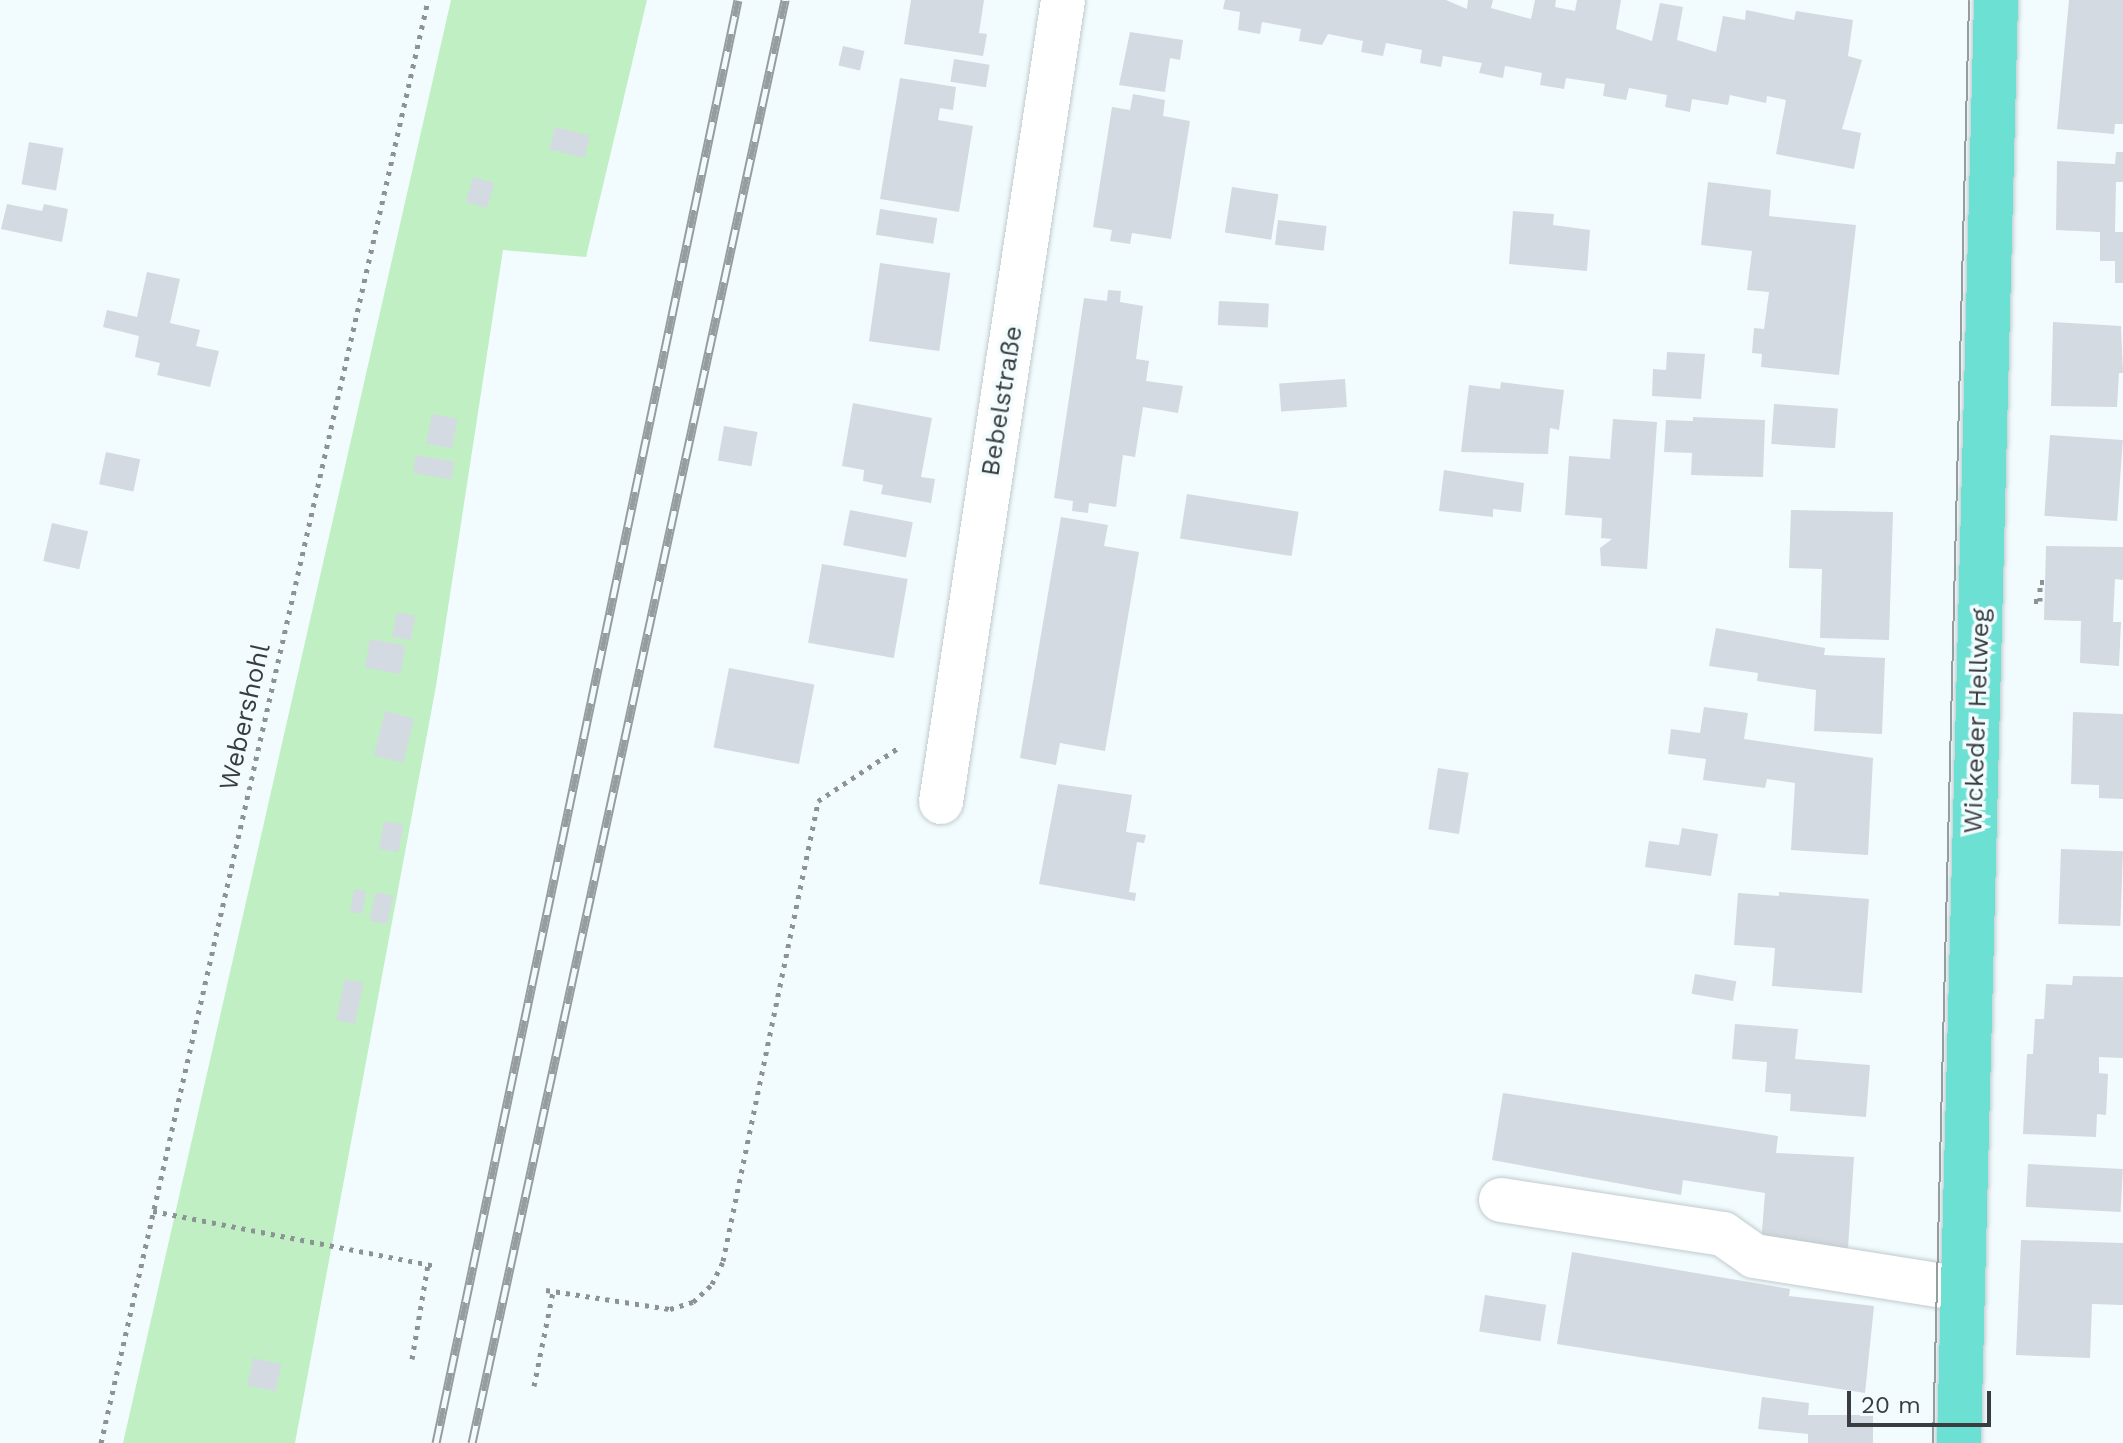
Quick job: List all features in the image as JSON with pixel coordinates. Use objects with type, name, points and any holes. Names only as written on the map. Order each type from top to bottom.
[{"type":"main road","name":"Wickeder Hellweg","points":[[1959,1443],[1996,0]]},
{"type":"street","name":"Bebelstraße","points":[[941,802],[1063,0]]},
{"type":"street","points":[[1501,1200],[1723,1234],[1754,1256],[1962,1289]]},
{"type":"path","name":"Webershohl","points":[[101,1443],[428,0]]},
{"type":"path","points":[[2034,601],[2040,601],[2040,582],[2046,582]]},
{"type":"path","points":[[534,1386],[549,1291],[670,1309],[693,1302],[712,1284],[723,1261],[818,801],[955,711]]},
{"type":"path","points":[[153,1211],[437,1266]]},
{"type":"path","points":[[412,1359],[428,1264]]},
{"type":"green space","points":[[451,0],[647,0],[586,257],[503,250],[436,686],[295,1443],[123,1443]]},
{"type":"building","points":[[911,0],[984,0],[979,33],[987,34],[983,56],[904,44]]},
{"type":"building","points":[[1225,0],[1446,0],[1467,9],[1468,0],[1493,0],[1491,8],[1531,19],[1535,0],[1556,0],[1555,7],[1575,11],[1577,0],[1621,0],[1616,29],[1652,41],[1660,3],[1683,7],[1677,40],[1716,52],[1723,16],[1745,20],[1746,10],[1794,20],[1796,11],[1853,20],[1848,56],[1862,60],[1842,129],[1861,133],[1854,169],[1776,154],[1786,100],[1767,96],[1766,103],[1730,95],[1728,105],[1692,99],[1690,112],[1665,107],[1667,95],[1629,88],[1626,100],[1603,96],[1605,84],[1566,78],[1564,89],[1540,85],[1542,73],[1505,66],[1503,78],[1479,73],[1482,63],[1443,56],[1441,67],[1420,63],[1422,50],[1386,43],[1383,56],[1361,52],[1363,41],[1328,34],[1322,45],[1299,41],[1301,29],[1262,22],[1260,34],[1238,30],[1240,12],[1223,9]]},
{"type":"building","points":[[2069,0],[2123,0],[2123,124],[2115,124],[2114,134],[2057,129]]},
{"type":"building","points":[[1130,32],[1183,40],[1180,60],[1170,58],[1165,92],[1119,85]]},
{"type":"building","points":[[843,46],[864,51],[860,70],[839,65]]},
{"type":"building","points":[[954,59],[990,65],[986,87],[950,82]]},
{"type":"building","points":[[900,78],[956,87],[953,110],[940,108],[938,120],[973,126],[959,212],[880,199]]},
{"type":"building","points":[[1133,94],[1165,100],[1163,116],[1190,121],[1171,239],[1132,233],[1130,244],[1110,241],[1112,230],[1093,227],[1112,107],[1130,110]]},
{"type":"building","points":[[555,127],[590,136],[584,158],[549,149]]},
{"type":"building","points":[[29,142],[63,148],[56,190],[22,184]]},
{"type":"building","points":[[2116,152],[2123,152],[2123,182],[2116,182],[2115,232],[2123,232],[2123,283],[2115,283],[2115,261],[2100,261],[2100,232],[2056,230],[2057,161],[2115,164]]},
{"type":"building","points":[[473,177],[494,183],[487,208],[466,202]]},
{"type":"building","points":[[1708,182],[1771,190],[1769,216],[1856,225],[1839,375],[1761,367],[1762,354],[1752,353],[1754,328],[1764,329],[1769,292],[1747,290],[1752,251],[1701,245]]},
{"type":"building","points":[[1232,187],[1278,194],[1271,240],[1225,232]]},
{"type":"building","points":[[7,204],[42,211],[44,204],[68,209],[62,242],[1,229]]},
{"type":"building","points":[[880,209],[937,218],[933,244],[876,235]]},
{"type":"building","points":[[1513,211],[1554,214],[1553,225],[1590,230],[1587,271],[1509,264]]},
{"type":"building","points":[[1278,220],[1327,226],[1324,251],[1275,245]]},
{"type":"building","points":[[880,263],[950,273],[939,351],[869,341]]},
{"type":"building","points":[[147,272],[180,279],[170,323],[200,330],[196,346],[219,351],[210,387],[157,375],[160,363],[135,357],[139,336],[103,327],[107,310],[137,317]]},
{"type":"building","points":[[1108,290],[1121,291],[1120,302],[1143,306],[1136,359],[1149,361],[1146,381],[1183,386],[1178,413],[1143,407],[1135,457],[1123,455],[1116,507],[1089,503],[1088,513],[1072,511],[1073,501],[1054,498],[1084,298],[1107,301]]},
{"type":"building","points":[[1219,301],[1269,304],[1268,328],[1218,325]]},
{"type":"building","points":[[2053,322],[2121,326],[2123,373],[2119,373],[2117,407],[2051,406]]},
{"type":"building","points":[[1667,352],[1705,354],[1701,399],[1652,396],[1653,369],[1666,370]]},
{"type":"building","points":[[1345,379],[1347,407],[1281,412],[1279,384]]},
{"type":"building","points":[[1501,382],[1564,390],[1559,430],[1550,428],[1548,454],[1461,452],[1469,385],[1500,389]]},
{"type":"building","points":[[853,403],[932,418],[921,477],[935,479],[931,503],[881,494],[883,485],[863,481],[864,470],[842,466]]},
{"type":"building","points":[[1774,404],[1838,408],[1835,448],[1771,444]]},
{"type":"building","points":[[432,414],[458,419],[452,448],[426,443]]},
{"type":"building","points":[[1693,417],[1765,420],[1763,477],[1691,475],[1692,453],[1664,452],[1666,420],[1693,421]]},
{"type":"building","points":[[1613,419],[1657,422],[1647,569],[1601,566],[1600,548],[1612,539],[1601,538],[1602,518],[1565,515],[1569,456],[1610,459]]},
{"type":"building","points":[[724,426],[757,432],[751,466],[718,460]]},
{"type":"building","points":[[2050,435],[2123,440],[2117,521],[2044,516]]},
{"type":"building","points":[[106,452],[140,459],[133,492],[99,484]]},
{"type":"building","points":[[416,455],[454,462],[451,479],[413,473]]},
{"type":"building","points":[[1444,470],[1524,483],[1521,512],[1493,509],[1493,517],[1439,511]]},
{"type":"building","points":[[1187,494],[1299,512],[1292,556],[1180,538]]},
{"type":"building","points":[[850,510],[913,522],[906,558],[843,545]]},
{"type":"building","points":[[1791,510],[1893,512],[1889,640],[1820,638],[1822,569],[1789,568]]},
{"type":"building","points":[[1061,517],[1108,525],[1104,546],[1139,552],[1105,751],[1060,743],[1056,765],[1020,758]]},
{"type":"building","points":[[52,523],[88,531],[79,569],[43,561]]},
{"type":"building","points":[[2046,546],[2123,547],[2123,580],[2115,579],[2113,622],[2121,622],[2119,666],[2080,663],[2081,621],[2044,620]]},
{"type":"building","points":[[822,564],[908,579],[894,658],[808,643]]},
{"type":"building","points":[[397,612],[416,616],[410,640],[392,636]]},
{"type":"building","points":[[1716,628],[1825,648],[1824,655],[1885,658],[1882,734],[1814,731],[1816,690],[1757,681],[1758,673],[1709,666]]},
{"type":"building","points":[[370,639],[405,645],[400,674],[365,668]]},
{"type":"building","points":[[729,668],[814,685],[799,764],[714,748]]},
{"type":"building","points":[[1704,707],[1748,713],[1744,739],[1873,758],[1868,855],[1791,850],[1795,783],[1767,779],[1765,788],[1703,780],[1706,759],[1668,754],[1671,729],[1700,733]]},
{"type":"building","points":[[385,711],[414,718],[403,763],[374,756]]},
{"type":"building","points":[[2073,712],[2123,714],[2123,799],[2099,798],[2099,785],[2071,784]]},
{"type":"building","points":[[1438,768],[1469,773],[1459,834],[1428,829]]},
{"type":"building","points":[[1058,784],[1132,795],[1126,832],[1146,835],[1144,843],[1137,842],[1129,892],[1136,893],[1135,901],[1039,884]]},
{"type":"building","points":[[384,821],[404,825],[398,852],[379,848]]},
{"type":"building","points":[[1682,828],[1718,834],[1711,876],[1645,867],[1649,841],[1679,845]]},
{"type":"building","points":[[2061,849],[2123,851],[2120,926],[2058,924]]},
{"type":"building","points":[[354,889],[366,891],[362,914],[350,912]]},
{"type":"building","points":[[376,892],[394,896],[387,924],[369,920]]},
{"type":"building","points":[[1779,892],[1869,899],[1862,993],[1772,986],[1775,948],[1734,945],[1738,893],[1779,896]]},
{"type":"building","points":[[1695,974],[1736,981],[1733,1001],[1692,994]]},
{"type":"building","points":[[2073,976],[2123,977],[2123,1058],[2099,1057],[2099,1073],[2108,1074],[2106,1115],[2097,1114],[2096,1137],[2023,1134],[2027,1054],[2033,1054],[2035,1019],[2044,1019],[2046,984],[2072,985]]},
{"type":"building","points":[[345,979],[364,983],[355,1024],[336,1020]]},
{"type":"building","points":[[1735,1024],[1798,1029],[1795,1059],[1870,1065],[1866,1117],[1790,1111],[1791,1094],[1765,1092],[1767,1062],[1732,1059]]},
{"type":"building","points":[[1503,1093],[1778,1136],[1776,1153],[1854,1157],[1848,1248],[1761,1244],[1765,1193],[1683,1180],[1681,1195],[1492,1160]]},
{"type":"building","points":[[2028,1164],[2123,1169],[2121,1212],[2026,1207]]},
{"type":"building","points":[[2021,1240],[2123,1243],[2123,1305],[2092,1304],[2090,1358],[2016,1355]]},
{"type":"building","points":[[1572,1252],[1790,1289],[1789,1296],[1874,1306],[1865,1393],[1557,1344]]},
{"type":"building","points":[[1485,1295],[1546,1305],[1540,1341],[1479,1332]]},
{"type":"building","points":[[253,1358],[281,1364],[276,1391],[247,1385]]},
{"type":"building","points":[[1762,1397],[1809,1403],[1808,1415],[1873,1415],[1873,1443],[1808,1443],[1808,1434],[1758,1429]]},
{"type":"tram line","points":[[1933,1443],[1969,0]]},
{"type":"railway","points":[[436,1443],[738,0]]},
{"type":"railway","points":[[472,1443],[785,0]]}]
